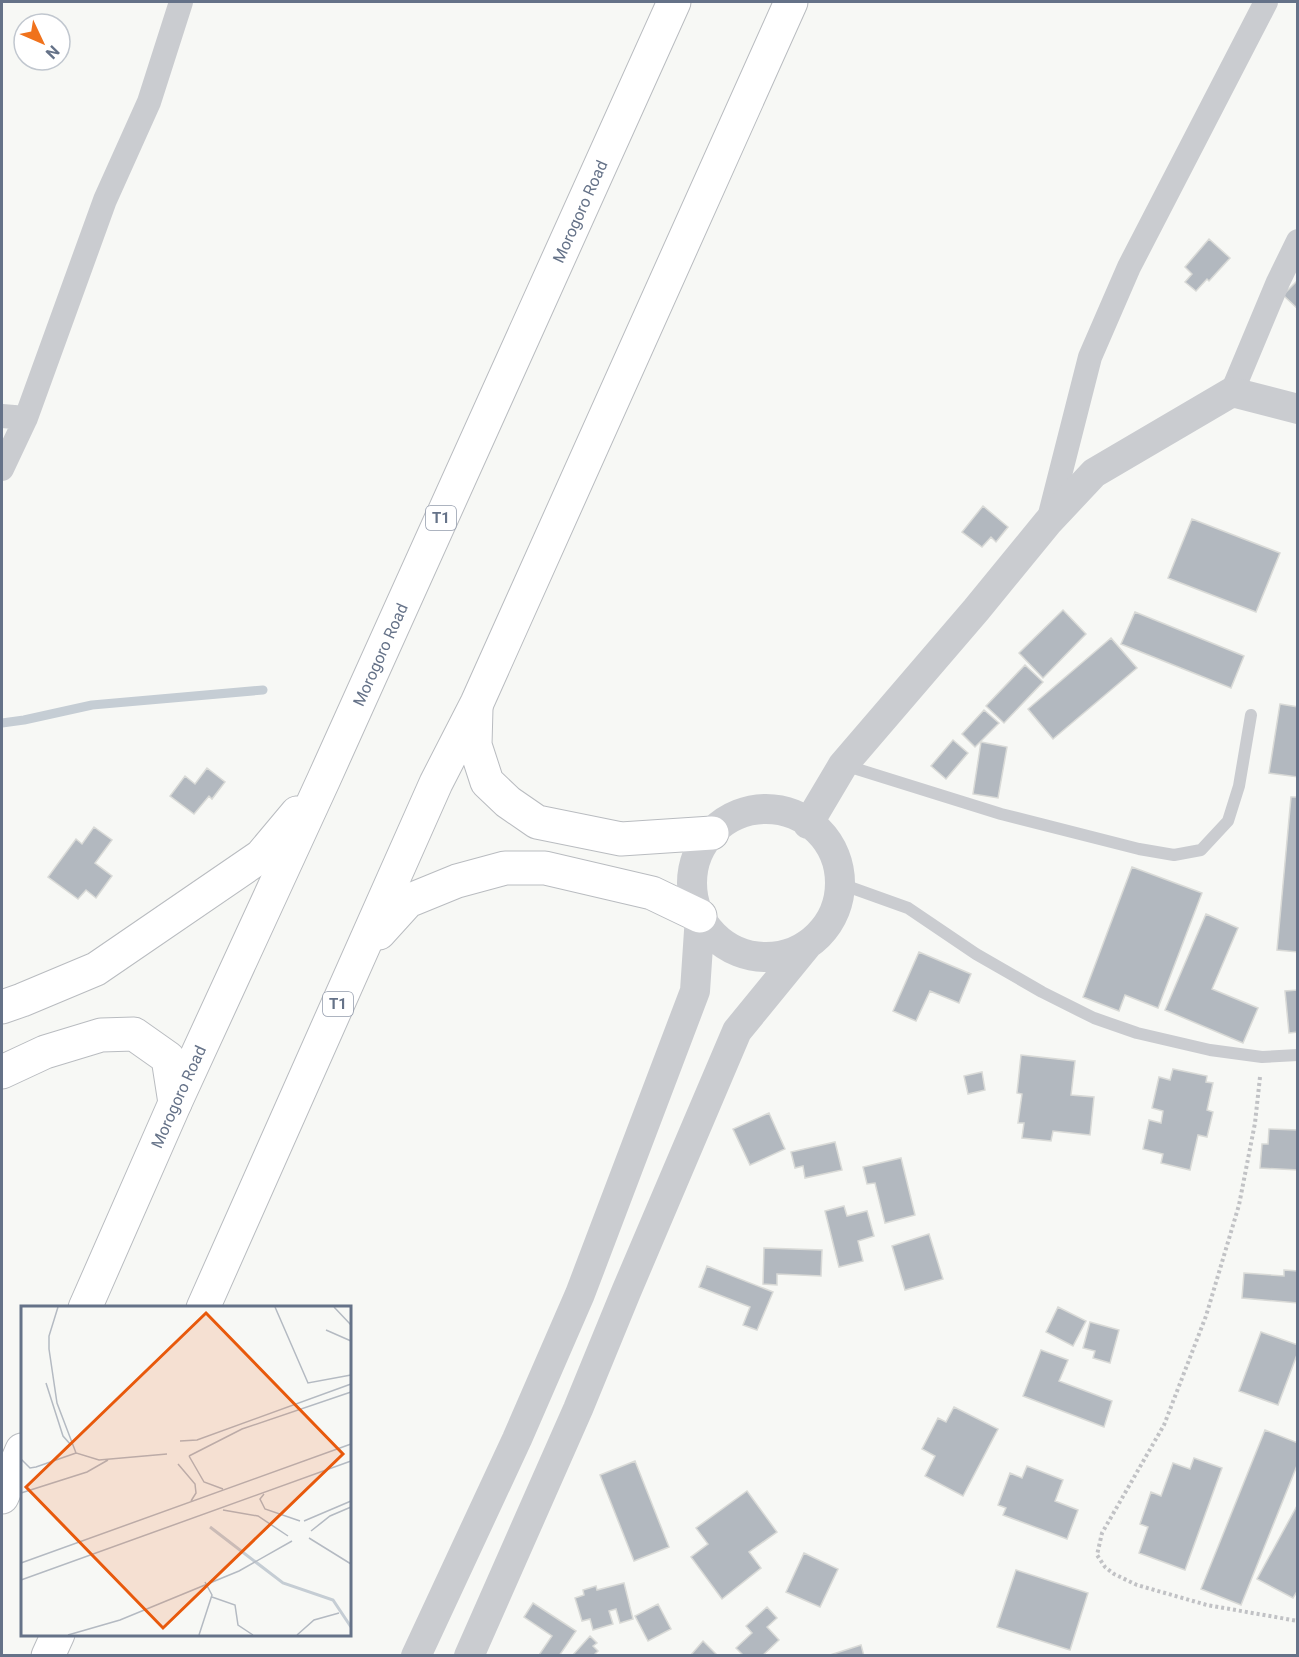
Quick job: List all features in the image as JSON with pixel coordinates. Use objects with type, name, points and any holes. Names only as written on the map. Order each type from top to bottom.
[{"type":"highway","name":"Morogoro Road","points":[[86,1306],[175,1103],[324,779],[674,2]]},
{"type":"highway","name":"T1","points":[[204,1306],[436,783],[477,703],[791,2]]},
{"type":"highway","points":[[477,703],[475,745],[487,782],[508,802],[537,822],[621,838],[712,833]]},
{"type":"highway","points":[[2,1007],[96,969],[261,856],[324,779]]},
{"type":"highway","points":[[361,953],[408,901],[457,881],[505,868],[545,868],[652,893],[700,916]]},
{"type":"highway","points":[[2,1072],[45,1052],[101,1035],[134,1034],[168,1058],[175,1103]]},
{"type":"highway","points":[[2,1497],[21,1452]]},
{"type":"highway","points":[[48,1656],[58,1636]]},
{"type":"street","points":[[2,469],[26,418],[105,200],[149,102],[181,2]]},
{"type":"street","points":[[1048,522],[1090,357],[1129,267],[1266,2]]},
{"type":"street","points":[[808,824],[843,765],[1048,522],[1094,473],[1232,392],[1278,282],[1298,241]]},
{"type":"street","points":[[1232,392],[1295,406]]},
{"type":"street","points":[[2,416],[26,418]]},
{"type":"street","points":[[469,1656],[579,1409],[626,1292],[737,1032],[808,944],[821,933],[838,901],[841,884],[839,866],[833,849],[823,834],[794,814],[777,809],[759,809],[741,813],[726,821],[712,833],[701,848],[692,882],[694,900],[700,916],[710,931],[723,943],[739,952],[756,956],[783,955],[808,944]]},
{"type":"street","points":[[416,1656],[517,1438],[584,1284],[695,991],[700,916]]},
{"type":"lane","points":[[843,765],[1000,814],[1139,849],[1174,855],[1201,850],[1228,821],[1239,786],[1251,715]]},
{"type":"lane","points":[[841,884],[908,908],[976,954],[1042,992],[1094,1018],[1137,1033],[1210,1050],[1262,1057],[1298,1054]]},
{"type":"path","points":[[1262,1057],[1255,1123],[1239,1205],[1206,1316],[1164,1425],[1102,1533],[1097,1555],[1105,1567],[1114,1574],[1137,1585],[1207,1605],[1298,1621]]},
{"type":"building","points":[[1209,239],[1230,258],[1209,281],[1207,279],[1196,291],[1185,282],[1192,274],[1185,267]]},
{"type":"building","points":[[1298,280],[1298,309],[1283,295]]},
{"type":"building","points":[[983,506],[1008,527],[996,542],[991,537],[982,547],[962,532]]},
{"type":"building","points":[[1192,519],[1280,553],[1256,612],[1168,578]]},
{"type":"building","points":[[1063,610],[1086,634],[1043,678],[1019,653]]},
{"type":"building","points":[[1135,612],[1244,656],[1231,688],[1121,644]]},
{"type":"building","points":[[1111,638],[1137,668],[1053,739],[1028,709]]},
{"type":"building","points":[[1025,665],[1043,682],[1004,723],[986,706]]},
{"type":"building","points":[[1280,704],[1298,707],[1298,777],[1269,773]]},
{"type":"building","points":[[984,710],[999,723],[975,747],[962,734]]},
{"type":"building","points":[[953,740],[968,753],[946,779],[931,766]]},
{"type":"building","points":[[981,742],[1007,747],[998,798],[973,794]]},
{"type":"building","points":[[207,768],[225,782],[212,799],[209,796],[194,814],[170,796],[185,776],[195,784]]},
{"type":"building","points":[[1291,797],[1298,797],[1298,952],[1277,950]]},
{"type":"building","points":[[94,827],[112,840],[95,863],[112,876],[96,898],[86,890],[78,899],[48,877],[76,839],[82,844]]},
{"type":"building","points":[[1132,867],[1202,893],[1158,1008],[1125,995],[1119,1011],[1083,997]]},
{"type":"building","points":[[1206,914],[1238,928],[1212,989],[1258,1008],[1243,1043],[1165,1010]]},
{"type":"building","points":[[919,952],[971,974],[959,1003],[930,991],[916,1021],[893,1011]]},
{"type":"building","points":[[1298,990],[1298,1032],[1289,1033],[1285,991]]},
{"type":"building","points":[[1021,1055],[1075,1061],[1071,1095],[1094,1097],[1090,1135],[1053,1131],[1051,1141],[1022,1138],[1024,1123],[1018,1123],[1022,1094],[1017,1093]]},
{"type":"building","points":[[1173,1069],[1207,1076],[1206,1082],[1213,1083],[1207,1110],[1213,1112],[1207,1137],[1198,1135],[1190,1170],[1161,1163],[1163,1154],[1143,1149],[1149,1120],[1161,1123],[1163,1111],[1152,1108],[1159,1077],[1170,1080]]},
{"type":"building","points":[[982,1072],[985,1090],[968,1094],[964,1076]]},
{"type":"building","points":[[769,1113],[785,1149],[750,1165],[733,1129]]},
{"type":"building","points":[[1269,1129],[1298,1130],[1298,1170],[1260,1168],[1262,1144],[1268,1144]]},
{"type":"building","points":[[835,1142],[842,1170],[805,1178],[803,1166],[795,1168],[791,1152]]},
{"type":"building","points":[[901,1158],[915,1215],[885,1223],[875,1183],[867,1184],[863,1167]]},
{"type":"building","points":[[844,1206],[847,1216],[867,1211],[874,1236],[858,1241],[863,1261],[839,1267],[825,1211]]},
{"type":"building","points":[[929,1234],[943,1279],[905,1290],[892,1246]]},
{"type":"building","points":[[764,1248],[822,1250],[821,1276],[777,1274],[777,1285],[763,1284]]},
{"type":"building","points":[[707,1266],[773,1292],[757,1330],[743,1325],[750,1307],[699,1287]]},
{"type":"building","points":[[1284,1270],[1298,1271],[1298,1303],[1242,1298],[1244,1273],[1284,1276]]},
{"type":"building","points":[[1058,1307],[1086,1321],[1073,1346],[1046,1332]]},
{"type":"building","points":[[1090,1322],[1119,1330],[1110,1363],[1093,1358],[1095,1351],[1083,1348]]},
{"type":"building","points":[[1261,1332],[1298,1345],[1298,1352],[1278,1405],[1239,1391]]},
{"type":"building","points":[[1041,1350],[1068,1360],[1059,1381],[1112,1401],[1104,1427],[1023,1396]]},
{"type":"building","points":[[954,1407],[998,1429],[963,1496],[925,1476],[935,1456],[922,1449],[938,1418],[946,1422]]},
{"type":"building","points":[[1265,1430],[1298,1443],[1298,1463],[1241,1605],[1201,1589]]},
{"type":"building","points":[[1194,1458],[1222,1468],[1185,1570],[1139,1553],[1148,1527],[1140,1524],[1151,1492],[1161,1496],[1173,1463],[1190,1469]]},
{"type":"building","points":[[635,1461],[669,1547],[634,1561],[600,1475]]},
{"type":"building","points":[[1027,1466],[1063,1480],[1055,1501],[1078,1510],[1067,1539],[1003,1515],[1006,1508],[998,1505],[1010,1473],[1022,1478]]},
{"type":"building","points":[[747,1491],[777,1532],[749,1552],[761,1568],[722,1599],[691,1557],[708,1544],[696,1528]]},
{"type":"building","points":[[1298,1504],[1298,1590],[1293,1598],[1257,1579]]},
{"type":"building","points":[[804,1553],[838,1569],[820,1607],[786,1592]]},
{"type":"building","points":[[1016,1570],[1088,1593],[1070,1650],[997,1627]]},
{"type":"building","points":[[624,1583],[633,1619],[620,1623],[616,1609],[609,1611],[613,1624],[593,1630],[590,1619],[582,1621],[575,1598],[584,1595],[583,1590],[596,1586],[597,1590]]},
{"type":"building","points":[[533,1603],[576,1631],[559,1656],[539,1655],[552,1636],[524,1617]]},
{"type":"building","points":[[658,1604],[671,1629],[648,1641],[635,1616]]},
{"type":"building","points":[[767,1607],[777,1618],[767,1627],[779,1640],[762,1656],[744,1656],[736,1648],[752,1633],[746,1626]]},
{"type":"building","points":[[590,1636],[597,1643],[593,1646],[598,1651],[593,1656],[572,1656]]},
{"type":"building","points":[[703,1641],[718,1656],[690,1656]]},
{"type":"building","points":[[861,1645],[864,1656],[827,1656]]},
{"type":"waterway","points":[[2,723],[92,705],[263,690]]}]
